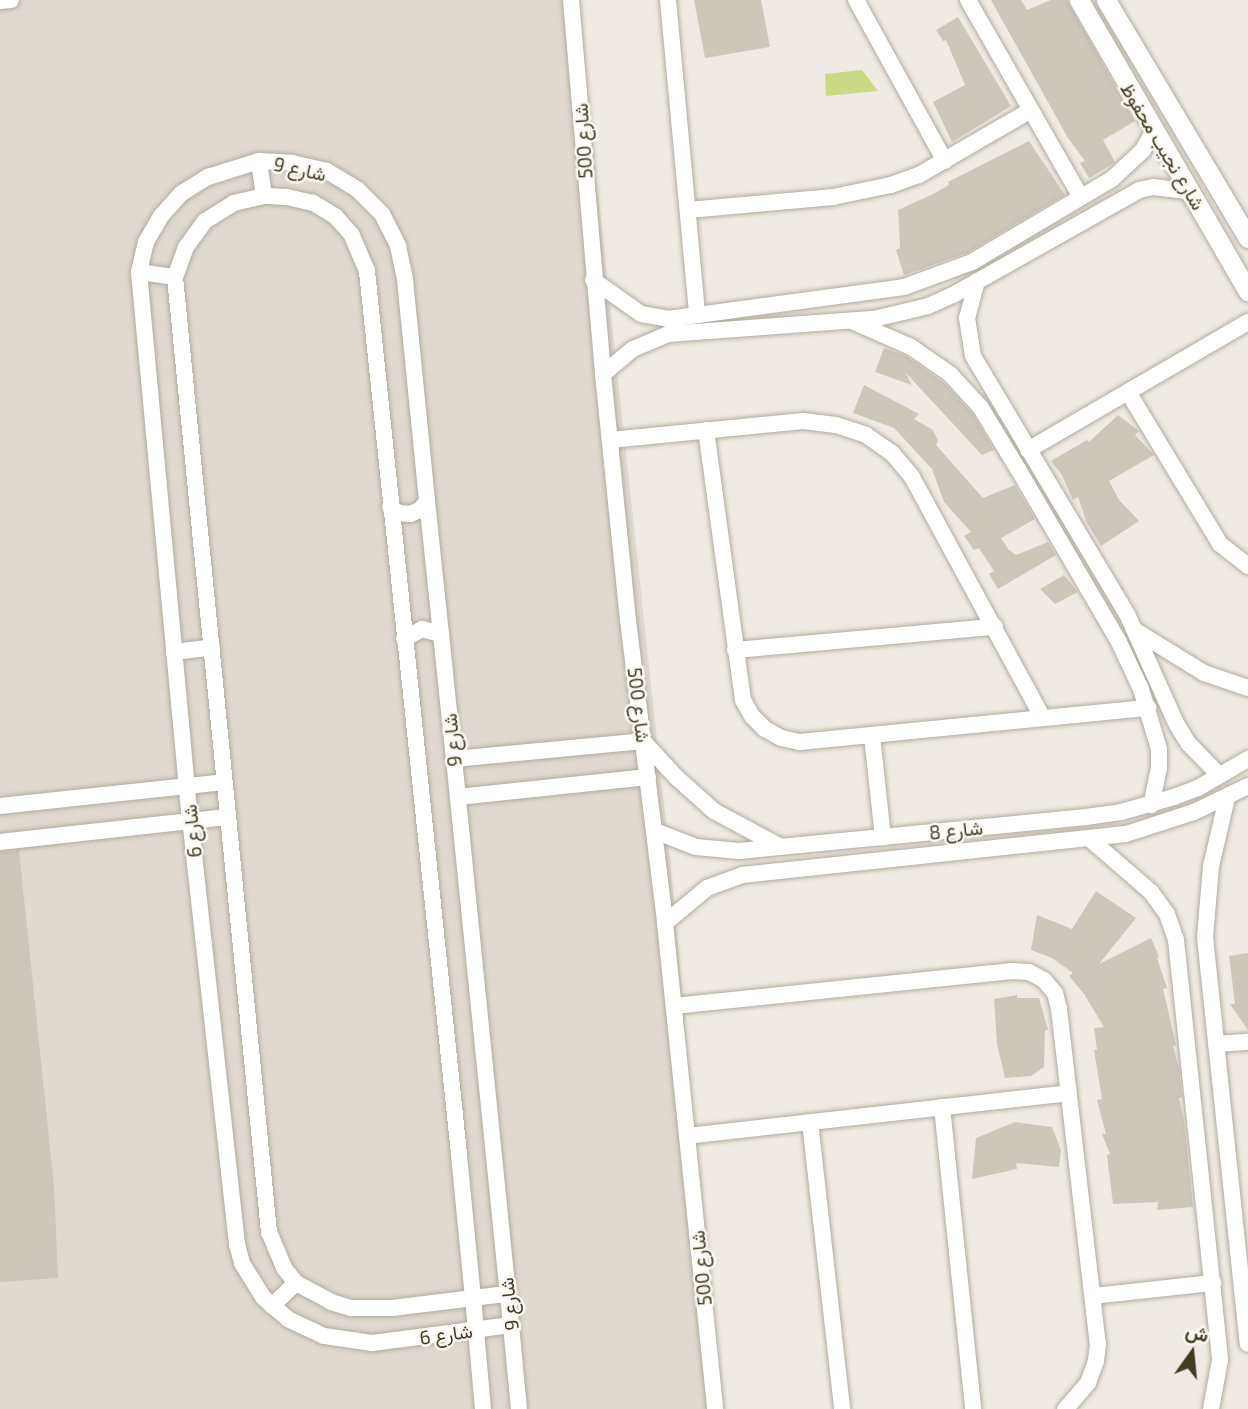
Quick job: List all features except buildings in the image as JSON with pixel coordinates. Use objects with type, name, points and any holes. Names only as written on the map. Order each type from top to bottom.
[{"type":"street","points":[[0,1],[11,0]]},
{"type":"street","name":"شارع 500","points":[[571,0],[593,279],[674,1006],[715,1409]]},
{"type":"street","points":[[668,0],[697,315]]},
{"type":"street","points":[[856,0],[945,161]]},
{"type":"street","points":[[968,0],[1081,197]]},
{"type":"street","name":"شارع نجيب محفوظ","points":[[1079,0],[1248,292]]},
{"type":"street","name":"شارع نجيب محفوظ","points":[[1106,0],[1248,238]]},
{"type":"street","points":[[688,210],[862,193],[919,175],[1031,110]]},
{"type":"street","points":[[593,279],[627,306],[657,319],[904,288],[972,262],[1081,197],[1129,166],[1153,132]]},
{"type":"street","points":[[260,161],[264,197]]},
{"type":"street","name":"شارع 6","points":[[260,161],[208,177],[182,193],[161,216],[146,242],[139,272],[190,821],[237,1244],[251,1281],[272,1306],[305,1329],[348,1342],[372,1343],[511,1325]]},
{"type":"street","name":"شارع 9","points":[[260,161],[292,163],[327,171],[358,189],[382,214],[398,246],[405,280],[519,1409]]},
{"type":"street","points":[[603,374],[633,349],[659,337],[845,318],[874,319],[901,314],[953,295],[1139,190],[1153,187],[1191,192]]},
{"type":"street","name":"شارع 6","points":[[264,197],[234,203],[205,221],[186,247],[175,277],[270,1232],[284,1268],[296,1283],[322,1298],[351,1308],[392,1308],[508,1294]]},
{"type":"street","name":"شارع 9","points":[[264,197],[286,197],[313,202],[335,216],[352,235],[363,256],[483,1409]]},
{"type":"street","points":[[139,272],[175,277]]},
{"type":"street","points":[[977,281],[967,318],[968,338],[973,356],[1136,631],[1189,744],[1219,775]]},
{"type":"street","points":[[845,318],[900,341],[931,359],[950,374],[981,408],[1118,640],[1148,710],[1159,749],[1159,768],[1151,805]]},
{"type":"street","points":[[657,319],[659,337]]},
{"type":"street","points":[[1028,450],[1248,322]]},
{"type":"street","points":[[1128,392],[1220,544],[1248,566]]},
{"type":"street","points":[[981,408],[998,399]]},
{"type":"street","points":[[610,439],[803,421],[836,425],[866,435],[891,453],[912,477],[1043,719]]},
{"type":"street","points":[[706,430],[743,699],[752,716],[765,729],[781,738],[800,742],[1148,710],[1168,704]]},
{"type":"street","points":[[1028,485],[1044,477]]},
{"type":"street","points":[[390,507],[399,513],[410,514],[420,510],[427,501]]},
{"type":"street","points":[[735,650],[995,626]]},
{"type":"street","points":[[404,639],[422,629],[441,634]]},
{"type":"street","points":[[1136,631],[1204,673],[1248,688]]},
{"type":"street","points":[[174,652],[212,647]]},
{"type":"street","points":[[872,736],[883,837]]},
{"type":"street","points":[[454,760],[643,740],[685,786],[714,811],[780,847]]},
{"type":"street","name":"شارع 8","points":[[655,831],[685,843],[717,850],[780,847],[1031,823],[1121,812],[1151,805],[1198,788],[1248,759]]},
{"type":"street","points":[[457,797],[648,777]]},
{"type":"street","points":[[0,806],[224,782]]},
{"type":"street","name":"شارع 8","points":[[665,923],[707,888],[741,875],[1091,840],[1161,825],[1248,786]]},
{"type":"street","points":[[1218,1341],[1247,1341],[1206,925],[1211,866],[1227,797]]},
{"type":"street","points":[[0,842],[227,817]]},
{"type":"street","points":[[1031,823],[1034,845]]},
{"type":"street","points":[[1091,840],[1151,892],[1167,914],[1176,940],[1199,1139],[1218,1341],[1218,1380],[1211,1409]]},
{"type":"street","points":[[674,1006],[1012,971],[1028,972],[1044,980],[1055,993],[1098,1343],[1096,1361],[1088,1383],[1065,1409]]},
{"type":"street","points":[[1216,1044],[1248,1042]]},
{"type":"street","points":[[687,1136],[1069,1093]]},
{"type":"street","points":[[942,1107],[973,1409]]},
{"type":"street","points":[[810,1122],[842,1409]]},
{"type":"street","points":[[1199,1139],[1225,1136]]},
{"type":"street","points":[[272,1306],[296,1283]]},
{"type":"street","points":[[1093,1296],[1213,1283]]},
{"type":"shaded area","points":[[0,0],[577,0],[671,869],[719,1409],[0,1409]]},
{"type":"shaded area","points":[[862,70],[878,91],[826,96],[825,74]]}]
